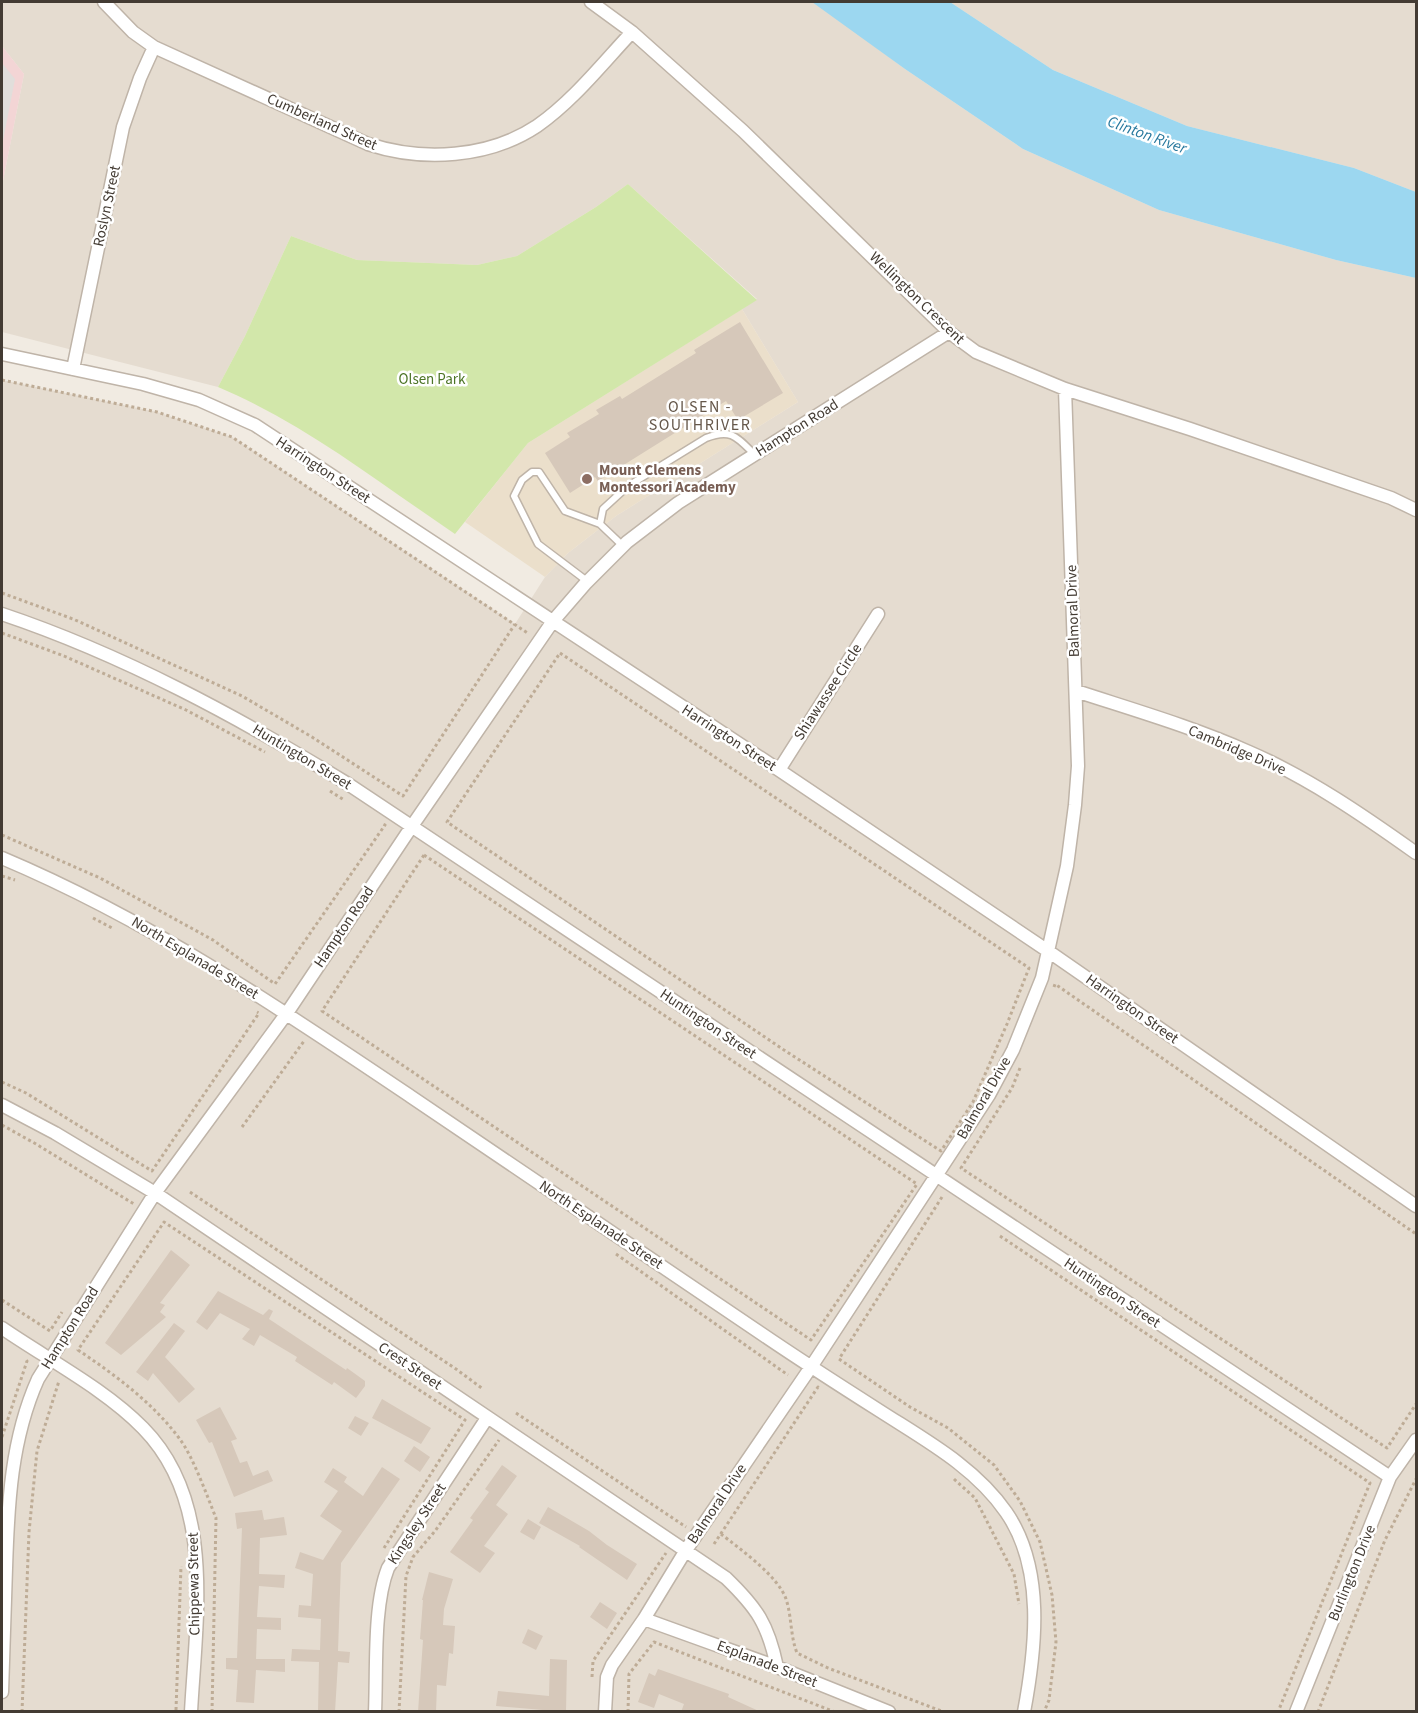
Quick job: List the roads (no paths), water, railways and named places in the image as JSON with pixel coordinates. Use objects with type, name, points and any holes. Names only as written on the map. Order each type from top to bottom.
[{"type":"street","name":"Cumberland Street","points":[[104,2],[133,32],[154,48],[368,144],[384,149],[432,155],[453,154],[488,147],[517,137],[537,126],[581,86],[632,32]]},
{"type":"street","name":"Wellington Crescent","points":[[591,2],[632,32],[743,131],[949,332],[976,352],[1065,389],[1391,498],[1416,510]]},
{"type":"street","name":"Roslyn Street","points":[[72,369],[123,127],[140,78],[154,48]]},
{"type":"street","name":"Hampton Road","points":[[2,1692],[7,1548],[15,1456],[19,1432],[29,1399],[49,1360],[155,1193],[287,1013],[553,621],[623,546],[678,503],[949,332]]},
{"type":"street","name":"Harrington Street","points":[[2,354],[143,384],[199,400],[255,425],[779,770],[1048,951],[1416,1206]]},
{"type":"street","name":"Balmoral Drive","points":[[605,1712],[608,1677],[612,1665],[989,1095],[1013,1050],[1042,978],[1067,866],[1075,806],[1077,765],[1065,389]]},
{"type":"street","name":"Huntington Street","points":[[2,614],[136,668],[219,709],[348,784],[1390,1477]]},
{"type":"street","name":"Shiawassee Circle","points":[[779,770],[878,614]]},
{"type":"street","name":"Cambridge Drive","points":[[1076,691],[1178,724],[1248,751],[1348,806],[1416,854]]},
{"type":"street","name":"North Esplanade Street","points":[[2,858],[93,900],[158,934],[287,1013],[811,1367],[945,1453],[967,1470],[989,1491],[1006,1512],[1024,1546],[1032,1587],[1032,1644],[1024,1712]]},
{"type":"street","name":"Crest Street","points":[[2,1105],[55,1133],[155,1193],[726,1578],[749,1600],[761,1618],[769,1635],[777,1667]]},
{"type":"street","name":"Chippewa Street","points":[[2,1328],[108,1398],[143,1428],[162,1451],[177,1476],[193,1528],[196,1558],[196,1623],[191,1712]]},
{"type":"street","name":"Kingsley Street","points":[[375,1712],[379,1605],[388,1568],[487,1418]]},
{"type":"street","name":"Burlington Drive","points":[[1296,1712],[1390,1477],[1416,1440]]},
{"type":"street","name":"Esplanade Street","points":[[644,1619],[777,1667],[889,1712]]},
{"type":"lane","points":[[600,524],[603,509],[628,486],[706,438],[720,432],[737,437],[755,455]]},
{"type":"lane","points":[[587,582],[538,544],[514,496],[522,480],[532,472],[539,472],[565,511],[600,524],[623,546]]},
{"type":"water","name":"Clinton River","points":[[812,2],[950,2],[1053,70],[1187,126],[1354,168],[1416,192],[1416,278],[1336,260],[1159,210],[1023,149],[905,69]]},
{"type":"place","name":"Mount Clemens Montessori Academy","points":[[587,479]]},
{"type":"district","name":"OLSEN - SOUTHRIVER","points":[[700,416]]},
{"type":"park label","name":"Olsen Park","points":[[432,379]]}]
